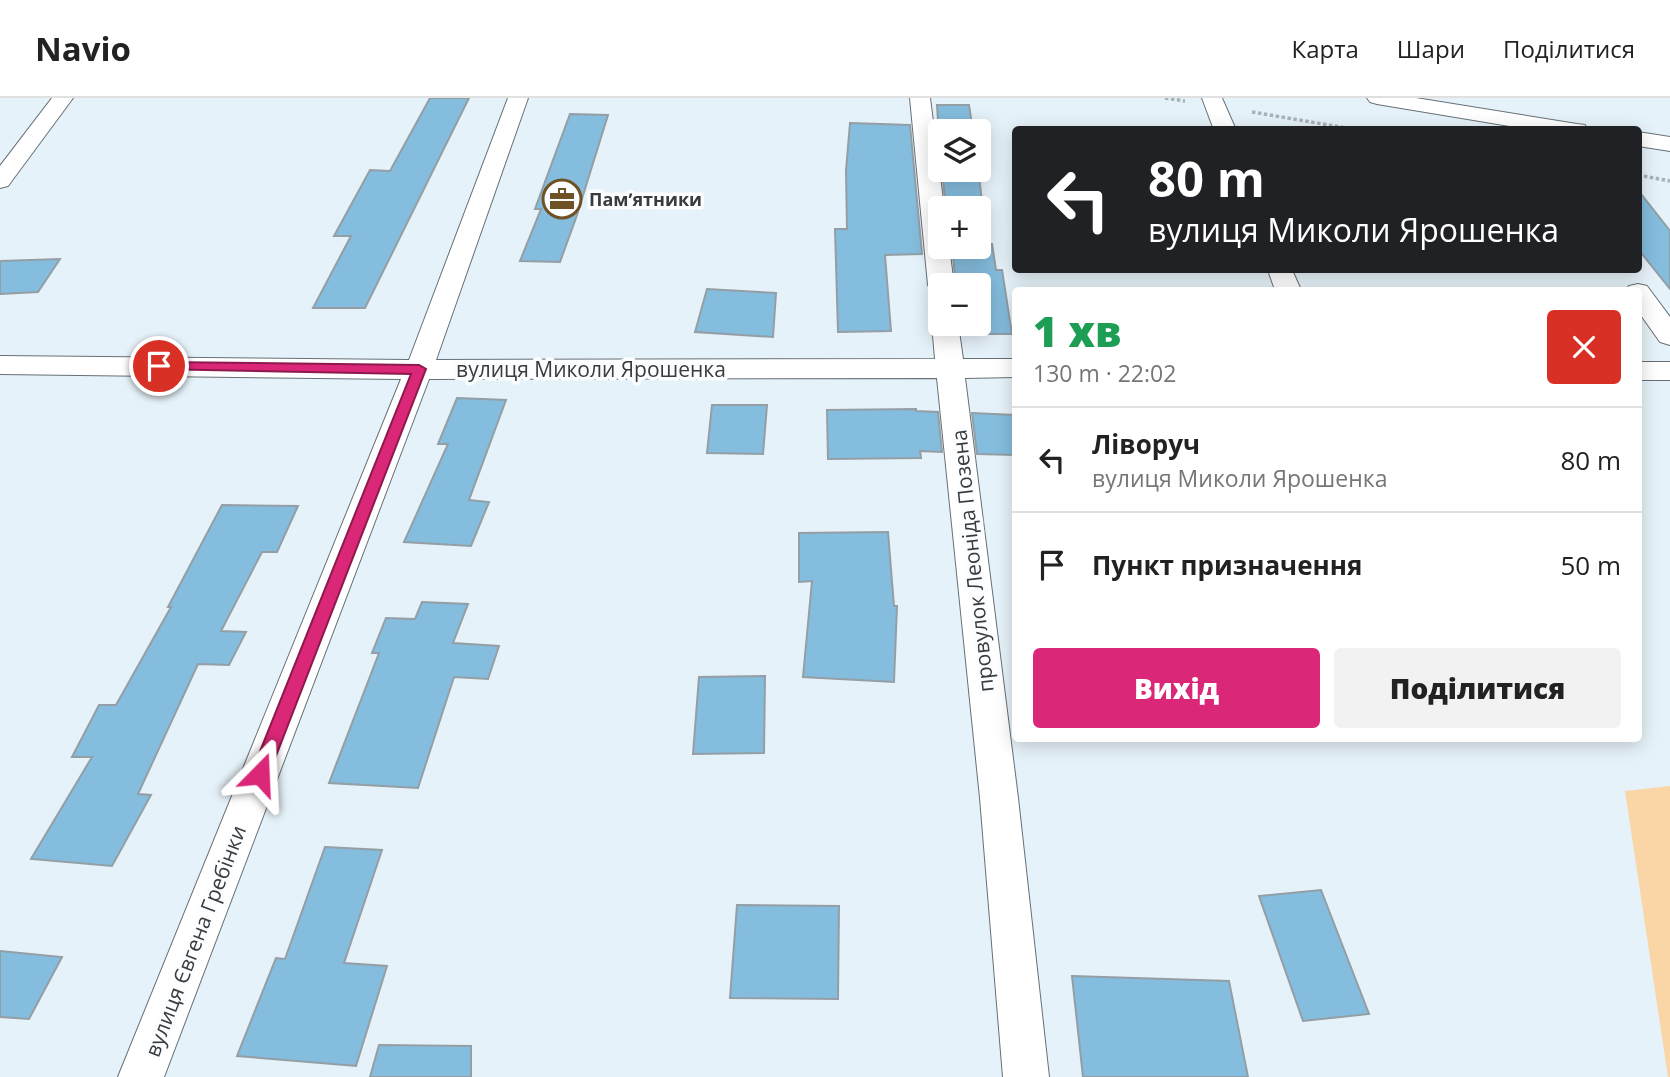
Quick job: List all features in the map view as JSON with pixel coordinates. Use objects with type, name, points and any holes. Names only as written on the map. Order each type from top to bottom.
[{"type":"street","points":[[0,181],[63,98]]},
{"type":"street","name":"вулиця Євгена Гребінки","points":[[141,1077],[419,369],[518,98]]},
{"type":"street","points":[[920,98],[940,273]]},
{"type":"street","points":[[1377,98],[1552,126]]},
{"type":"street","points":[[1214,102],[1223,126]]},
{"type":"street","points":[[1642,140],[1670,144]]},
{"type":"street","points":[[1623,273],[1634,287]]},
{"type":"street","points":[[1642,298],[1670,336]]},
{"type":"street","name":"провулок Леоніда Позена","points":[[946,336],[999,798],[1026,1077]]},
{"type":"street","name":"вулиця Миколи Ярошенка","points":[[0,365],[419,369],[1012,368]]},
{"type":"street","points":[[1642,371],[1670,371]]},
{"type":"path","points":[[1166,98],[1214,102],[1337,126]]},
{"type":"path","points":[[1642,177],[1670,181]]},
{"type":"shaded area","points":[[1670,786],[1670,1077],[1668,1077],[1625,791]]},
{"type":"building","points":[[430,98],[469,98],[365,308],[313,308],[351,236],[334,236],[370,170],[390,171]]},
{"type":"building","points":[[937,105],[969,105],[971,119],[938,119]]},
{"type":"building","points":[[570,114],[608,115],[576,218],[560,262],[520,261],[541,209],[535,209]]},
{"type":"building","points":[[850,123],[910,125],[922,254],[885,255],[891,331],[838,332],[835,229],[847,229],[846,171]]},
{"type":"building","points":[[943,182],[980,182],[981,196],[945,196]]},
{"type":"building","points":[[1642,195],[1670,231],[1670,289],[1642,254]]},
{"type":"building","points":[[992,244],[996,270],[1002,270],[1012,334],[991,334],[991,273],[955,273],[953,259],[991,259]]},
{"type":"building","points":[[60,259],[38,292],[0,294],[0,261]]},
{"type":"building","points":[[707,289],[776,293],[773,337],[695,332]]},
{"type":"building","points":[[457,398],[506,400],[469,500],[489,502],[471,546],[404,542],[448,444],[438,444]]},
{"type":"building","points":[[712,405],[767,405],[763,454],[707,453]]},
{"type":"building","points":[[916,409],[938,412],[942,452],[920,451],[921,458],[828,459],[827,410]]},
{"type":"building","points":[[972,413],[1012,415],[1012,455],[977,454]]},
{"type":"building","points":[[222,505],[298,506],[277,552],[262,552],[221,631],[246,632],[229,665],[198,664],[138,794],[151,795],[112,866],[31,859],[92,757],[72,757],[99,705],[116,705],[171,607],[168,607]]},
{"type":"building","points":[[888,532],[894,606],[897,606],[894,682],[803,677],[812,581],[799,582],[799,533]]},
{"type":"building","points":[[422,602],[468,604],[453,643],[499,646],[488,679],[454,677],[418,788],[329,783],[379,653],[372,653],[386,618],[415,619]]},
{"type":"building","points":[[765,676],[764,753],[693,754],[699,677]]},
{"type":"building","points":[[325,847],[382,850],[344,963],[387,966],[356,1066],[237,1056],[276,958],[285,959]]},
{"type":"building","points":[[1321,890],[1369,1014],[1303,1021],[1259,896]]},
{"type":"building","points":[[737,905],[839,906],[838,999],[730,998]]},
{"type":"building","points":[[0,951],[62,957],[29,1019],[0,1017]]},
{"type":"building","points":[[1072,976],[1229,981],[1248,1077],[1083,1077]]},
{"type":"building","points":[[379,1045],[471,1046],[471,1077],[370,1077]]},
{"type":"place","name":"Памʼятники","points":[[562,199]]},
{"type":"route","points":[[159,366],[419,369],[260,774]]}]
